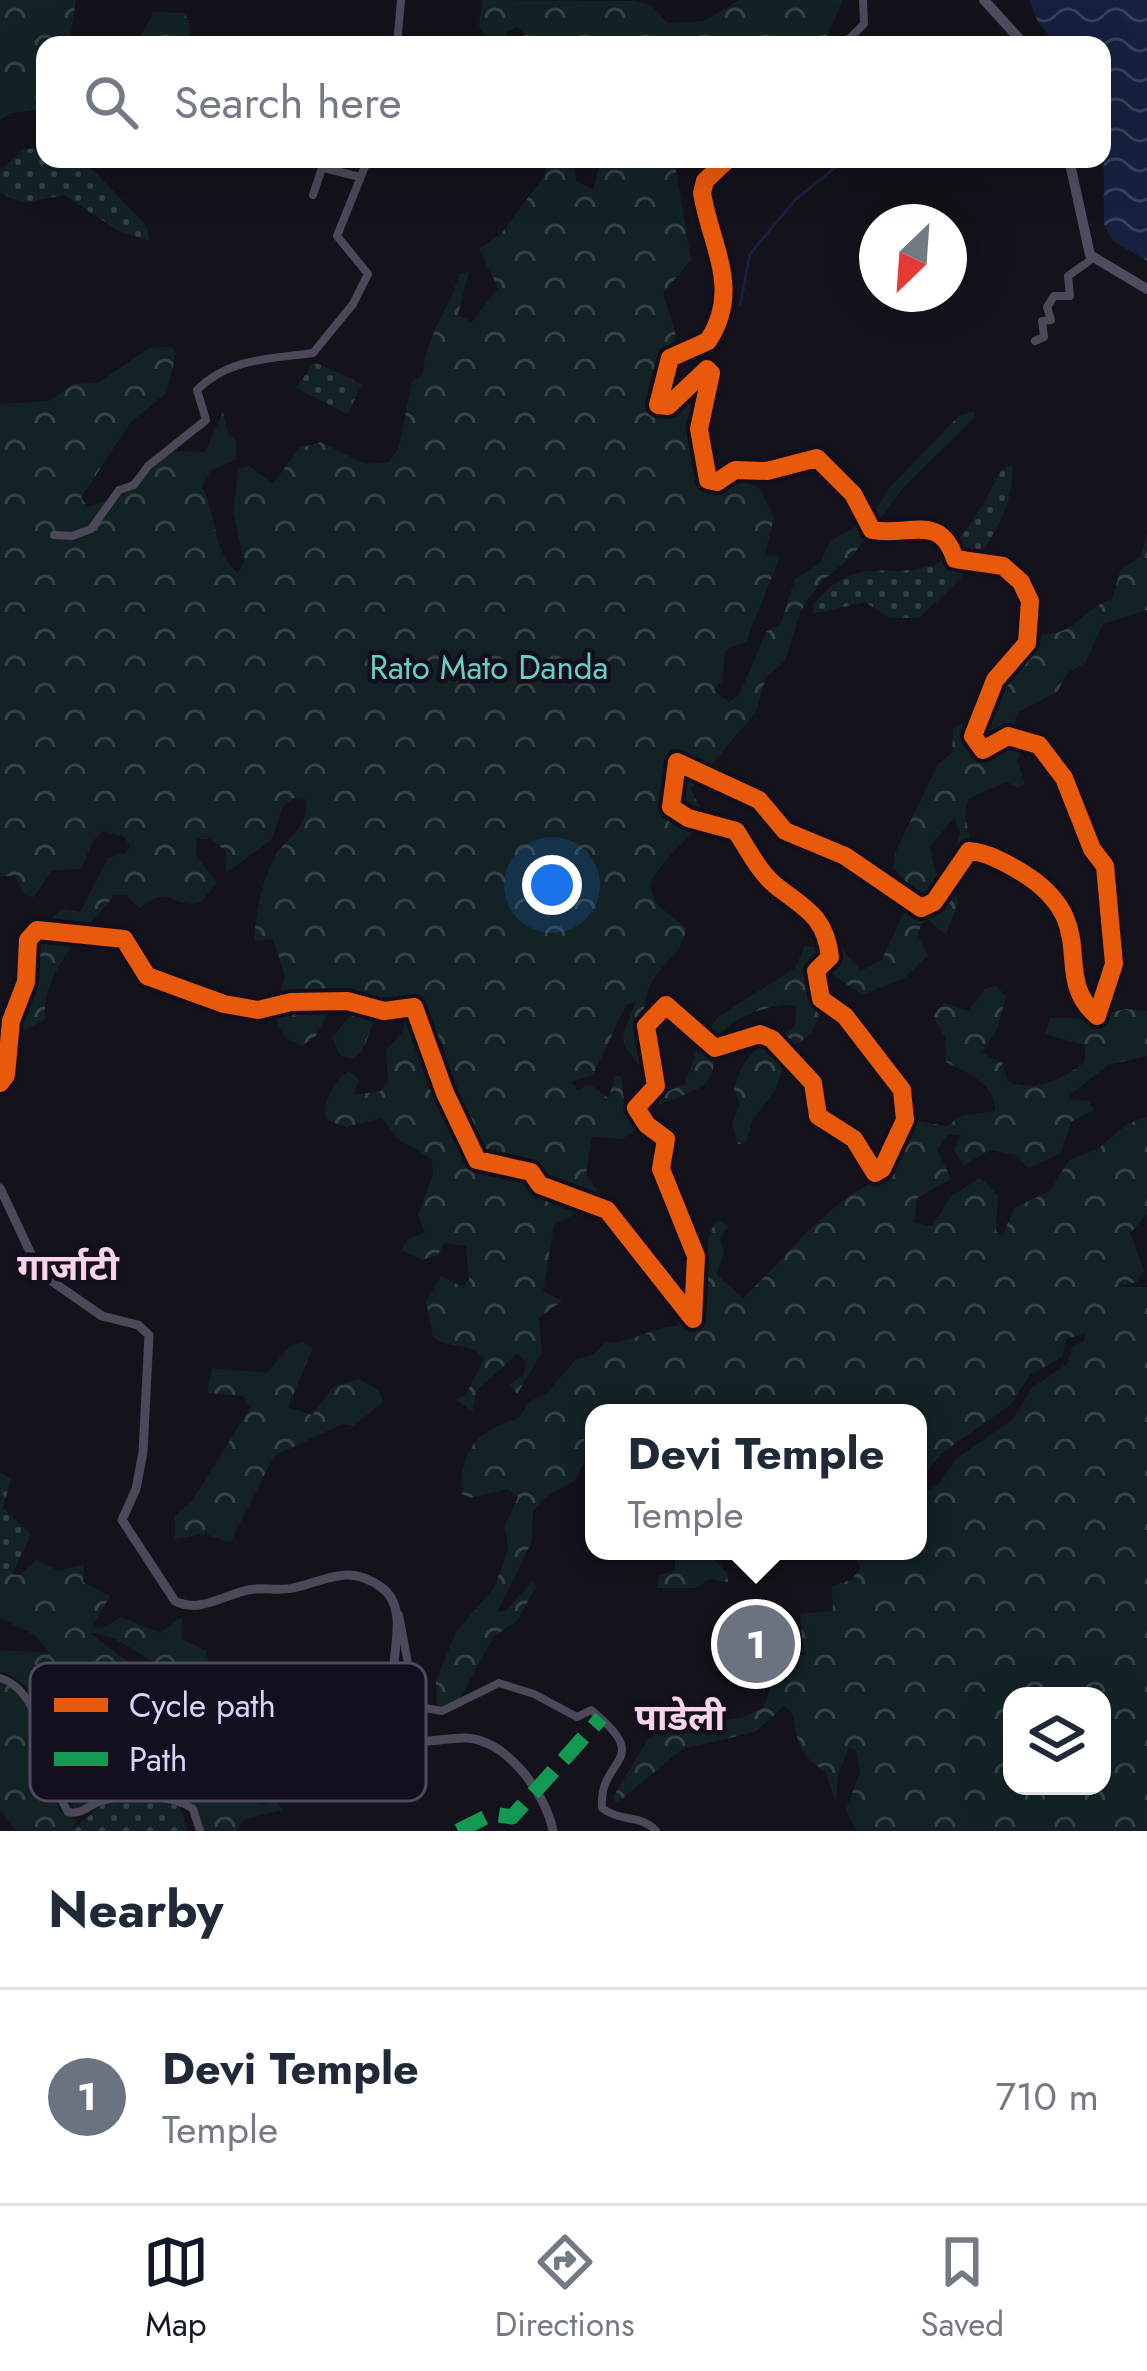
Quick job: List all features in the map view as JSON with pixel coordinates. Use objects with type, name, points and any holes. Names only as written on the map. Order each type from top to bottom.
[{"type":"main road","points":[[984,0],[1017,36]]},
{"type":"main road","points":[[1072,168],[1092,259],[1147,289]]},
{"type":"street","points":[[398,36],[401,0]]},
{"type":"street","points":[[852,36],[864,24],[863,0]]},
{"type":"street","points":[[313,195],[322,168]]},
{"type":"street","points":[[336,168],[360,178]]},
{"type":"street","points":[[54,535],[72,536],[91,529],[119,490],[134,485],[148,466],[206,420],[197,390],[213,374],[243,362],[314,353],[353,304],[368,274],[337,236],[364,168]]},
{"type":"street","points":[[0,1083],[6,1075],[11,1021],[26,982],[28,940],[48,928],[124,939],[147,976],[224,1004],[259,1010],[291,1002],[346,1001],[384,1011],[415,1007],[445,1093],[477,1160],[531,1172],[540,1185],[607,1210],[694,1319],[696,1256],[662,1169],[666,1139],[646,1125],[636,1108],[656,1086],[646,1026],[666,1005],[715,1048],[760,1034],[772,1040],[813,1083],[818,1116],[854,1139],[875,1173],[883,1169],[905,1120],[902,1090],[845,1016],[821,999],[816,971],[830,957],[823,925],[808,905],[768,878],[736,831],[688,818],[671,807],[677,762],[759,800],[785,831],[845,856],[921,908],[934,902],[969,851],[1017,868],[1062,904],[1070,919],[1071,961],[1097,1016],[1114,964],[1105,912],[1107,874],[1064,778],[1032,742],[1008,736],[983,750],[973,736],[995,680],[1029,637],[1030,602],[1021,582],[994,562],[955,559],[951,542],[941,533],[872,530],[854,494],[817,458],[767,471],[735,470],[717,482],[708,480],[698,429],[711,373],[707,369],[668,406],[658,405],[670,358],[708,340],[725,301],[728,284],[702,193],[705,181],[719,168]]},
{"type":"street","points":[[1036,341],[1044,337],[1042,321],[1051,320],[1047,307],[1054,296],[1070,296],[1068,276],[1092,259]]},
{"type":"street","points":[[0,1189],[40,1273],[102,1316],[138,1325],[148,1335],[143,1452],[136,1489],[122,1517],[175,1601],[195,1606],[338,1574],[365,1578],[383,1588],[395,1604],[407,1663]]},
{"type":"street","points":[[392,1663],[395,1604]]},
{"type":"street","points":[[0,1678],[15,1684],[30,1702]]},
{"type":"street","points":[[426,1708],[442,1711],[499,1684],[534,1694],[577,1718],[591,1710],[615,1727],[622,1749],[602,1808],[615,1816],[647,1821],[656,1831]]},
{"type":"street","points":[[426,1741],[465,1738],[496,1748],[528,1779],[548,1811],[553,1831]]},
{"type":"street","points":[[65,1801],[68,1812],[78,1814],[106,1801]]},
{"type":"street","points":[[176,1801],[193,1809],[200,1831]]},
{"type":"green space","points":[[0,0],[76,0],[70,36],[36,36],[36,111],[10,113],[0,120]]},
{"type":"green space","points":[[482,0],[634,1],[651,5],[667,23],[705,21],[739,0],[843,0],[827,36],[526,36],[518,27],[506,36],[486,36],[479,26]]},
{"type":"green space","points":[[154,12],[184,13],[190,24],[189,36],[141,36]]},
{"type":"green space","points":[[36,149],[36,168],[91,168],[146,225],[150,241],[120,232],[64,195],[23,203],[0,193],[0,171],[22,150]]},
{"type":"green space","name":"Rato Mato Danda","points":[[545,168],[575,168],[576,181],[593,190],[599,168],[676,168],[691,260],[663,293],[676,335],[654,407],[671,413],[694,387],[699,391],[693,441],[696,479],[719,487],[743,480],[760,489],[774,517],[765,555],[780,557],[746,642],[726,650],[722,680],[714,690],[729,702],[739,695],[766,632],[781,623],[795,579],[820,563],[830,541],[871,518],[889,488],[959,416],[974,411],[975,417],[903,488],[852,556],[822,581],[801,610],[785,661],[766,677],[756,712],[691,789],[705,819],[650,885],[655,903],[686,928],[677,952],[651,983],[644,1009],[647,1056],[664,1093],[685,1084],[698,1046],[718,1017],[795,968],[805,946],[843,950],[861,971],[882,960],[914,890],[893,868],[895,853],[938,764],[952,753],[953,728],[971,719],[983,680],[1011,650],[1033,633],[1030,642],[1066,629],[1112,599],[1121,569],[1140,557],[1147,534],[1147,610],[1103,624],[1085,663],[1067,673],[1058,691],[1017,713],[1015,724],[1028,735],[1017,761],[1025,783],[1019,788],[1007,782],[969,798],[970,842],[952,871],[960,832],[954,818],[930,846],[935,873],[958,900],[946,935],[928,920],[921,924],[918,936],[928,955],[904,978],[862,995],[827,970],[819,971],[818,977],[850,1019],[841,1024],[821,1013],[811,1034],[789,1050],[775,1091],[753,1119],[746,1143],[738,1144],[732,1123],[740,1103],[734,1089],[739,1074],[757,1049],[795,1026],[796,1006],[765,1009],[732,1024],[719,1038],[705,1084],[637,1112],[629,1103],[645,1085],[646,1073],[626,1048],[623,1035],[636,1001],[626,1005],[593,1075],[571,1082],[578,1090],[589,1084],[608,1098],[616,1076],[621,1076],[625,1112],[640,1127],[622,1139],[592,1137],[586,1174],[597,1190],[597,1202],[554,1225],[543,1291],[562,1301],[539,1318],[542,1352],[517,1394],[510,1384],[524,1374],[526,1362],[518,1353],[478,1389],[472,1412],[456,1399],[465,1396],[484,1359],[473,1350],[433,1337],[426,1301],[441,1276],[461,1286],[469,1281],[466,1246],[444,1243],[438,1255],[422,1260],[402,1250],[407,1240],[425,1232],[418,1215],[433,1174],[432,1159],[398,1139],[382,1118],[345,1127],[326,1119],[331,1092],[349,1071],[359,1079],[354,1095],[381,1091],[388,1080],[386,1050],[403,1031],[405,1015],[400,1009],[378,1011],[362,1052],[352,1059],[340,1055],[332,1038],[356,1009],[357,998],[352,996],[327,1014],[316,1036],[302,1046],[285,1038],[274,1016],[285,976],[273,939],[255,941],[256,921],[271,866],[301,824],[305,799],[293,798],[282,808],[272,839],[226,873],[226,851],[210,839],[197,839],[196,856],[217,883],[200,903],[159,897],[140,908],[126,895],[114,895],[58,968],[50,984],[45,1019],[20,1033],[9,1025],[7,1013],[45,924],[62,909],[80,912],[108,858],[126,853],[130,845],[123,836],[103,831],[93,841],[81,869],[51,871],[34,897],[24,895],[15,875],[0,877],[0,404],[49,401],[74,384],[98,383],[149,348],[172,347],[176,353],[167,392],[130,423],[81,498],[88,507],[110,498],[163,451],[205,452],[223,412],[228,434],[237,442],[236,459],[210,471],[202,487],[219,543],[238,573],[244,563],[233,510],[239,469],[249,466],[273,484],[299,448],[321,442],[365,464],[389,462],[399,447],[412,381],[423,374],[428,347],[459,274],[469,272],[458,315],[472,322],[498,288],[479,249],[502,233]]},
{"type":"green space","points":[[314,362],[362,384],[348,414],[296,388]]},
{"type":"green space","points":[[1012,465],[1011,487],[996,530],[968,569],[918,618],[889,618],[865,602],[813,614],[814,603],[848,577],[940,562],[974,519],[1001,470]]},
{"type":"green space","points":[[996,986],[1006,996],[998,1027],[982,1053],[1003,1063],[1007,1081],[1028,1086],[1048,1083],[1085,1062],[1085,1045],[1045,1034],[1050,1018],[1147,1011],[1147,1056],[1108,1065],[1071,1094],[1070,1099],[1088,1101],[1094,1110],[1072,1121],[1060,1154],[1028,1168],[1016,1155],[990,1150],[963,1166],[954,1149],[961,1135],[948,1134],[937,1149],[951,1179],[917,1198],[914,1223],[933,1226],[950,1197],[980,1178],[998,1195],[996,1231],[1002,1237],[1014,1208],[1050,1191],[1069,1160],[1099,1148],[1127,1124],[1147,1117],[1147,1214],[1130,1233],[1144,1270],[1137,1282],[1116,1287],[1147,1287],[1147,1831],[857,1831],[846,1810],[860,1772],[856,1750],[849,1747],[838,1775],[836,1802],[825,1771],[804,1753],[792,1712],[784,1706],[755,1732],[682,1749],[617,1803],[613,1797],[648,1739],[681,1721],[703,1724],[745,1717],[764,1707],[772,1683],[769,1674],[755,1667],[756,1660],[785,1641],[796,1655],[804,1655],[800,1614],[833,1611],[832,1586],[851,1580],[860,1569],[858,1560],[927,1560],[927,1491],[939,1484],[956,1459],[1013,1419],[1033,1387],[1067,1364],[1073,1346],[1083,1342],[1086,1333],[1066,1339],[1062,1357],[1030,1375],[1010,1405],[942,1453],[928,1470],[927,1404],[585,1404],[585,1465],[577,1479],[544,1498],[533,1512],[532,1541],[497,1612],[506,1610],[533,1581],[536,1587],[516,1622],[494,1636],[459,1700],[437,1715],[436,1681],[456,1632],[494,1588],[508,1550],[505,1525],[518,1497],[508,1489],[470,1498],[462,1494],[464,1464],[475,1443],[493,1428],[519,1418],[529,1402],[547,1393],[576,1359],[593,1355],[606,1342],[679,1326],[677,1310],[683,1304],[692,1306],[693,1321],[701,1322],[708,1297],[708,1241],[718,1220],[728,1226],[720,1238],[724,1254],[716,1274],[743,1298],[828,1213],[867,1185],[889,1176],[917,1121],[947,1126],[961,1116],[995,1111],[986,1086],[946,1062],[945,1037],[933,1016],[944,1003],[968,1011],[985,989]]},
{"type":"green space","points":[[302,1342],[313,1347],[288,1407],[312,1415],[333,1387],[358,1379],[379,1390],[383,1402],[353,1426],[342,1424],[274,1456],[230,1543],[206,1534],[175,1539],[175,1516],[192,1501],[250,1408],[243,1396],[207,1393],[212,1368],[267,1373],[290,1346]]},
{"type":"green space","points":[[0,1472],[11,1479],[3,1508],[31,1534],[12,1575],[0,1572]]},
{"type":"green space","points":[[37,1560],[59,1571],[84,1564],[83,1582],[110,1596],[92,1627],[103,1628],[121,1617],[160,1633],[182,1617],[182,1639],[206,1651],[209,1663],[156,1663],[121,1642],[90,1633],[129,1663],[30,1663],[30,1694],[0,1672],[0,1650],[49,1653],[35,1635],[0,1618],[0,1572],[19,1575]]},
{"type":"green space","points":[[675,1560],[715,1560],[727,1573],[728,1582],[710,1579],[695,1588],[657,1588],[659,1576],[675,1570]]},
{"type":"green space","points":[[0,1683],[23,1699],[30,1713],[30,1801],[57,1801],[59,1811],[78,1820],[71,1831],[15,1831],[0,1810]]},
{"type":"green space","points":[[69,1801],[94,1801],[74,1809]]},
{"type":"green space","points":[[107,1801],[149,1801],[180,1806],[187,1831],[71,1831]]},
{"type":"green space","points":[[182,1801],[277,1802],[282,1810],[243,1820],[238,1831],[204,1831],[193,1806]]},
{"type":"water","points":[[1029,0],[1147,0],[1147,261],[1113,241],[1104,224],[1103,168],[1111,168],[1111,36],[1050,36]]},
{"type":"waterway","points":[[740,306],[750,254],[795,200],[835,168]]},
{"type":"marked path","points":[[458,1831],[492,1814],[512,1817],[601,1718]]},
{"type":"cycle path","points":[[0,1083],[6,1075],[11,1021],[26,982],[28,940],[37,930],[124,939],[147,976],[224,1004],[258,1010],[291,1002],[347,1001],[384,1011],[414,1007],[445,1093],[477,1160],[531,1172],[540,1185],[607,1210],[693,1319],[696,1256],[661,1169],[666,1139],[647,1125],[636,1108],[656,1086],[646,1026],[666,1005],[715,1048],[760,1034],[772,1039],[813,1083],[818,1116],[854,1139],[875,1173],[882,1169],[905,1120],[902,1090],[845,1016],[821,999],[816,971],[830,957],[824,931],[804,907],[769,880],[736,831],[688,818],[671,807],[677,762],[759,800],[785,831],[845,856],[921,908],[934,902],[969,851],[1015,868],[1051,896],[1063,914],[1077,984],[1097,1016],[1114,964],[1105,866],[1092,849],[1064,778],[1039,745],[1008,736],[983,750],[973,736],[995,680],[1027,643],[1030,601],[1021,582],[1003,566],[955,559],[949,545],[932,531],[872,530],[853,494],[817,458],[767,471],[735,470],[717,482],[708,480],[699,429],[711,373],[707,369],[668,406],[658,405],[670,358],[708,341],[723,304],[721,268],[702,193],[705,181],[719,168]]},
{"type":"place","name":"Devi Temple","points":[[756,1644]]},
{"type":"district","name":"गार्जाटी","points":[[68,1267]]},
{"type":"district","name":"पाडेली","points":[[680,1717]]}]
